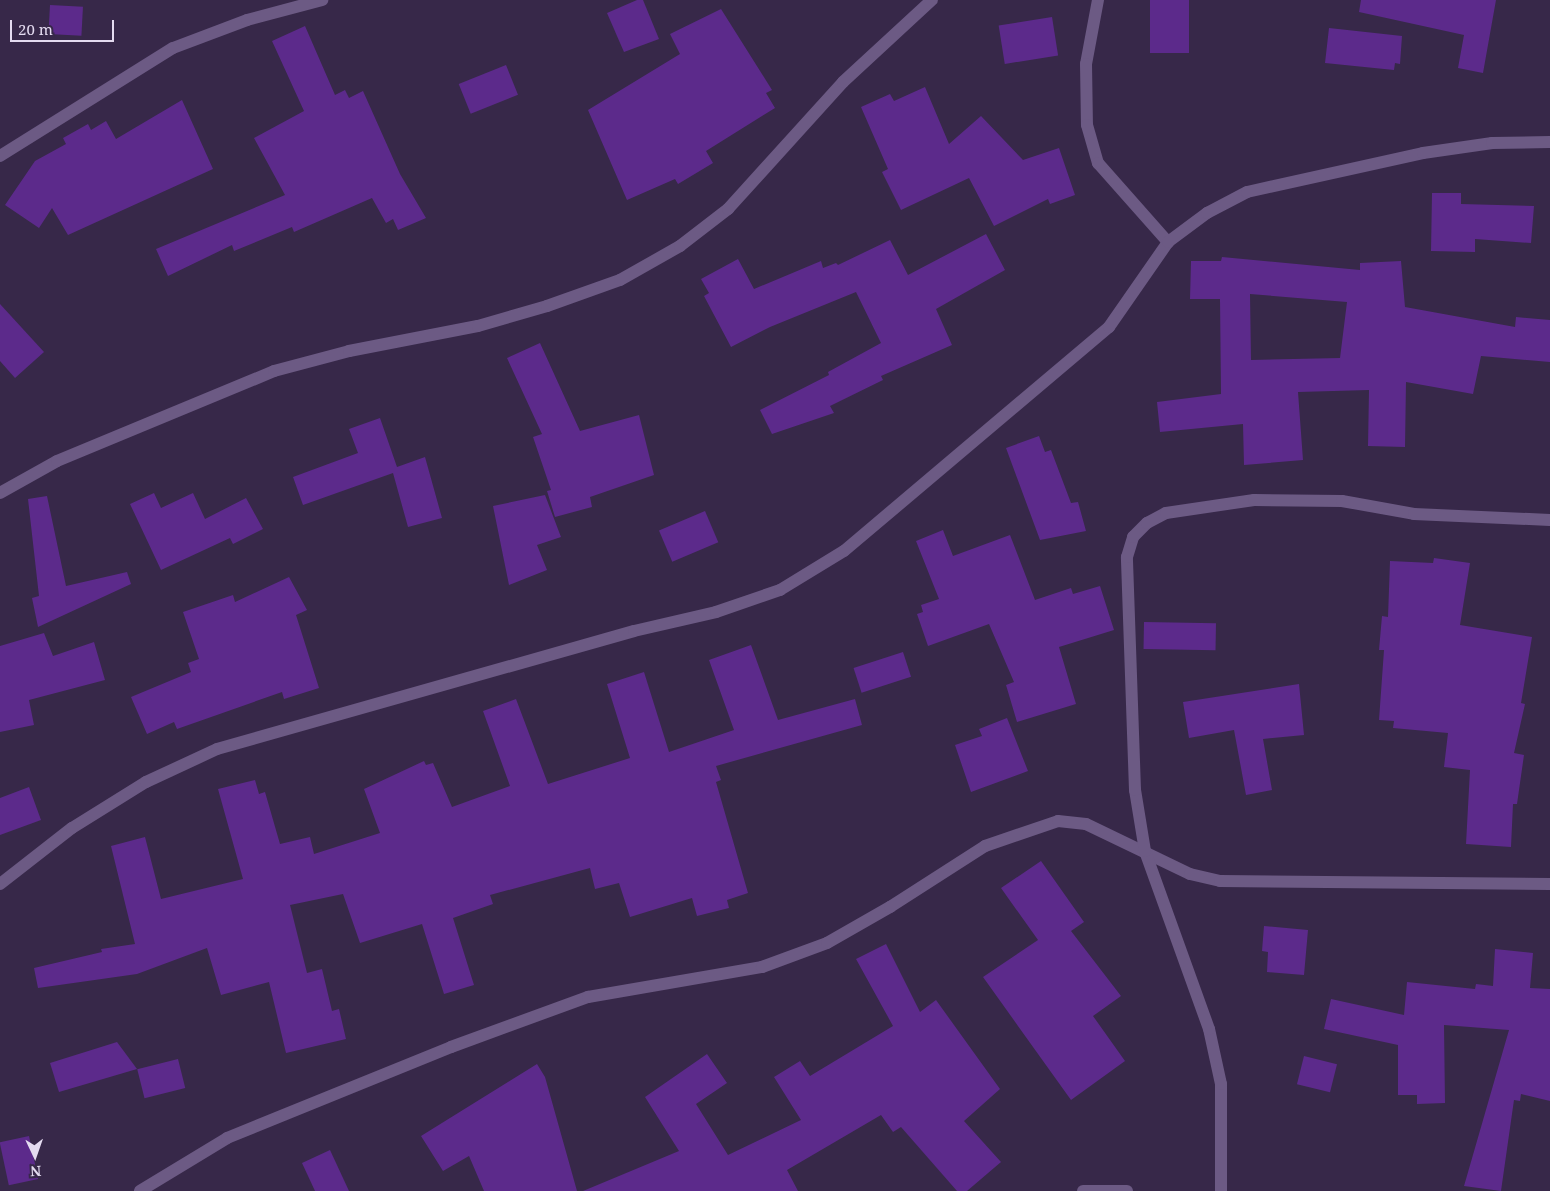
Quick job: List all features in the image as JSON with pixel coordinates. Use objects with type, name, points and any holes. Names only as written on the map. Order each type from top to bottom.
[{"type":"street","points":[[0,156],[173,48],[247,20],[322,0]]},
{"type":"street","points":[[0,493],[57,461],[274,371],[349,351],[478,326],[547,306],[620,280],[680,246],[728,209],[843,82],[932,0]]},
{"type":"street","points":[[1098,0],[1086,64],[1087,125],[1098,163],[1168,242]]},
{"type":"street","points":[[0,884],[72,828],[146,782],[217,749],[634,631],[716,612],[780,590],[844,551],[1109,327],[1168,242],[1207,214],[1248,192],[1423,153],[1492,143],[1550,142]]},
{"type":"street","points":[[1221,1191],[1221,1084],[1209,1029],[1146,851],[1135,790],[1127,557],[1133,537],[1147,522],[1166,513],[1254,500],[1342,501],[1414,514],[1550,520]]},
{"type":"street","points":[[140,1191],[226,1138],[451,1047],[588,997],[762,967],[827,943],[890,907],[985,846],[1058,820],[1086,824],[1146,851],[1190,874],[1220,881],[1550,884]]},
{"type":"street","points":[[1082,1191],[1127,1191]]},
{"type":"building","points":[[637,0],[643,0],[659,39],[624,52],[607,13]]},
{"type":"building","points":[[1150,0],[1189,0],[1189,53],[1150,53]]},
{"type":"building","points":[[1361,0],[1496,0],[1483,73],[1458,68],[1464,35],[1359,12]]},
{"type":"building","points":[[50,5],[83,7],[81,36],[48,34]]},
{"type":"building","points":[[721,9],[772,90],[766,93],[775,108],[706,151],[713,163],[678,184],[675,179],[627,200],[588,110],[680,54],[670,34]]},
{"type":"building","points":[[1052,17],[1058,56],[1005,64],[999,25]]},
{"type":"building","points":[[305,26],[335,95],[345,90],[349,98],[363,91],[400,174],[426,218],[398,230],[393,219],[386,223],[372,198],[294,232],[292,227],[234,251],[232,245],[168,276],[156,249],[285,195],[254,138],[304,111],[272,41]]},
{"type":"building","points":[[1329,28],[1402,36],[1400,64],[1395,63],[1394,70],[1325,63]]},
{"type":"building","points":[[506,65],[518,95],[471,114],[459,84]]},
{"type":"building","points":[[925,87],[949,144],[981,116],[1023,160],[1059,148],[1075,195],[1050,204],[1048,199],[994,226],[969,178],[901,210],[882,172],[888,169],[861,107],[890,94],[894,101]]},
{"type":"building","points":[[182,100],[213,169],[68,235],[52,208],[39,228],[5,205],[35,161],[66,144],[63,138],[88,124],[91,130],[106,121],[116,139]]},
{"type":"building","points":[[1432,193],[1461,193],[1461,204],[1534,206],[1531,243],[1475,239],[1475,252],[1431,251]]},
{"type":"building","points":[[986,234],[1005,270],[936,309],[952,345],[881,376],[883,380],[830,406],[834,413],[772,434],[760,410],[829,375],[828,372],[881,343],[856,292],[770,327],[731,347],[704,296],[709,293],[701,279],[738,259],[754,289],[821,261],[823,268],[836,263],[838,265],[890,240],[908,275]]},
{"type":"building","points":[[1222,257],[1360,270],[1360,263],[1401,261],[1405,307],[1515,327],[1516,317],[1550,320],[1550,362],[1481,356],[1473,394],[1406,382],[1405,447],[1368,446],[1369,390],[1298,392],[1303,460],[1244,465],[1243,424],[1160,432],[1157,402],[1221,394],[1220,299],[1190,299],[1191,261],[1221,261]],"holes":[[[1250,294],[1347,302],[1340,358],[1251,360]]]},
{"type":"building","points":[[0,304],[44,352],[15,378],[0,361]]},
{"type":"building","points":[[540,343],[580,431],[639,415],[654,475],[590,497],[592,507],[555,517],[547,491],[551,490],[533,437],[542,434],[507,358]]},
{"type":"building","points":[[380,418],[397,467],[425,457],[442,518],[408,527],[393,473],[303,505],[293,477],[358,453],[349,429]]},
{"type":"building","points":[[1039,436],[1045,452],[1051,450],[1071,503],[1078,502],[1086,531],[1040,540],[1006,448]]},
{"type":"building","points":[[154,493],[161,508],[193,493],[205,519],[246,498],[263,529],[233,544],[230,538],[161,570],[130,504]]},
{"type":"building","points":[[545,495],[561,537],[537,545],[547,570],[509,585],[493,506]]},
{"type":"building","points":[[47,496],[66,586],[127,572],[131,584],[38,627],[32,598],[39,596],[28,499]]},
{"type":"building","points":[[705,511],[718,542],[672,562],[659,531]]},
{"type":"building","points":[[943,530],[953,556],[1010,535],[1035,600],[1071,588],[1073,594],[1100,586],[1114,630],[1059,647],[1076,704],[1017,722],[1006,685],[1014,682],[989,624],[928,646],[917,614],[923,612],[921,605],[939,599],[916,541]]},
{"type":"building","points":[[1434,558],[1470,563],[1460,625],[1532,637],[1521,703],[1525,704],[1514,753],[1524,755],[1517,804],[1513,804],[1511,847],[1466,844],[1470,770],[1444,767],[1448,733],[1393,728],[1394,721],[1379,720],[1384,650],[1379,650],[1382,616],[1388,617],[1390,561],[1433,563]]},
{"type":"building","points":[[289,577],[307,610],[296,615],[319,688],[284,699],[282,692],[177,729],[174,722],[147,734],[131,697],[191,672],[188,663],[199,659],[183,612],[233,595],[235,602]]},
{"type":"building","points":[[1144,622],[1216,623],[1216,650],[1144,649]]},
{"type":"building","points":[[44,633],[53,656],[94,642],[105,680],[29,700],[34,725],[0,732],[0,646]]},
{"type":"building","points":[[751,645],[778,720],[855,699],[862,725],[716,766],[721,780],[716,782],[748,893],[727,900],[729,908],[697,916],[692,898],[630,917],[619,883],[595,889],[590,868],[490,895],[493,904],[453,918],[474,985],[444,994],[422,924],[360,943],[343,894],[290,905],[307,973],[322,969],[332,1011],[339,1009],[346,1039],[286,1053],[269,982],[221,995],[207,948],[137,974],[38,988],[34,968],[102,952],[101,949],[135,944],[111,846],[145,837],[161,899],[243,879],[218,789],[255,780],[259,794],[265,792],[280,844],[310,837],[314,854],[380,833],[364,789],[424,761],[426,765],[433,763],[452,807],[510,786],[483,711],[516,699],[548,784],[630,758],[607,684],[644,672],[669,752],[734,730],[709,660]]},
{"type":"building","points":[[903,652],[911,677],[862,693],[854,668]]},
{"type":"building","points":[[1299,684],[1304,735],[1263,739],[1272,790],[1246,795],[1234,730],[1189,738],[1183,702]]},
{"type":"building","points":[[1007,718],[1028,771],[971,792],[955,745],[982,736],[979,729]]},
{"type":"building","points":[[29,787],[41,820],[0,835],[0,798]]},
{"type":"building","points":[[1041,861],[1084,922],[1071,931],[1121,996],[1093,1016],[1125,1061],[1071,1100],[983,977],[1038,940],[1001,888]]},
{"type":"building","points":[[1264,926],[1308,930],[1304,975],[1267,972],[1268,952],[1262,951]]},
{"type":"building","points":[[886,944],[920,1012],[936,1000],[1000,1089],[964,1121],[1001,1162],[967,1191],[957,1191],[901,1127],[893,1132],[881,1115],[787,1170],[798,1191],[583,1191],[679,1151],[645,1097],[707,1054],[727,1083],[696,1104],[728,1155],[801,1120],[774,1077],[800,1061],[810,1076],[893,1026],[856,959]]},
{"type":"building","points":[[1495,949],[1533,953],[1530,988],[1550,989],[1550,1101],[1521,1094],[1520,1101],[1514,1100],[1501,1191],[1464,1186],[1509,1030],[1444,1025],[1445,1103],[1417,1104],[1417,1095],[1398,1095],[1398,1045],[1324,1029],[1331,999],[1404,1015],[1407,982],[1475,989],[1476,984],[1493,986]]},
{"type":"building","points":[[117,1042],[137,1069],[59,1092],[50,1063]]},
{"type":"building","points":[[1304,1056],[1337,1064],[1330,1092],[1297,1084]]},
{"type":"building","points":[[178,1059],[185,1088],[145,1098],[137,1069]]},
{"type":"building","points":[[537,1064],[545,1077],[577,1191],[484,1191],[469,1156],[443,1171],[421,1136]]},
{"type":"building","points":[[29,1136],[38,1179],[9,1185],[0,1142]]},
{"type":"building","points":[[330,1150],[349,1191],[315,1191],[302,1163]]}]
